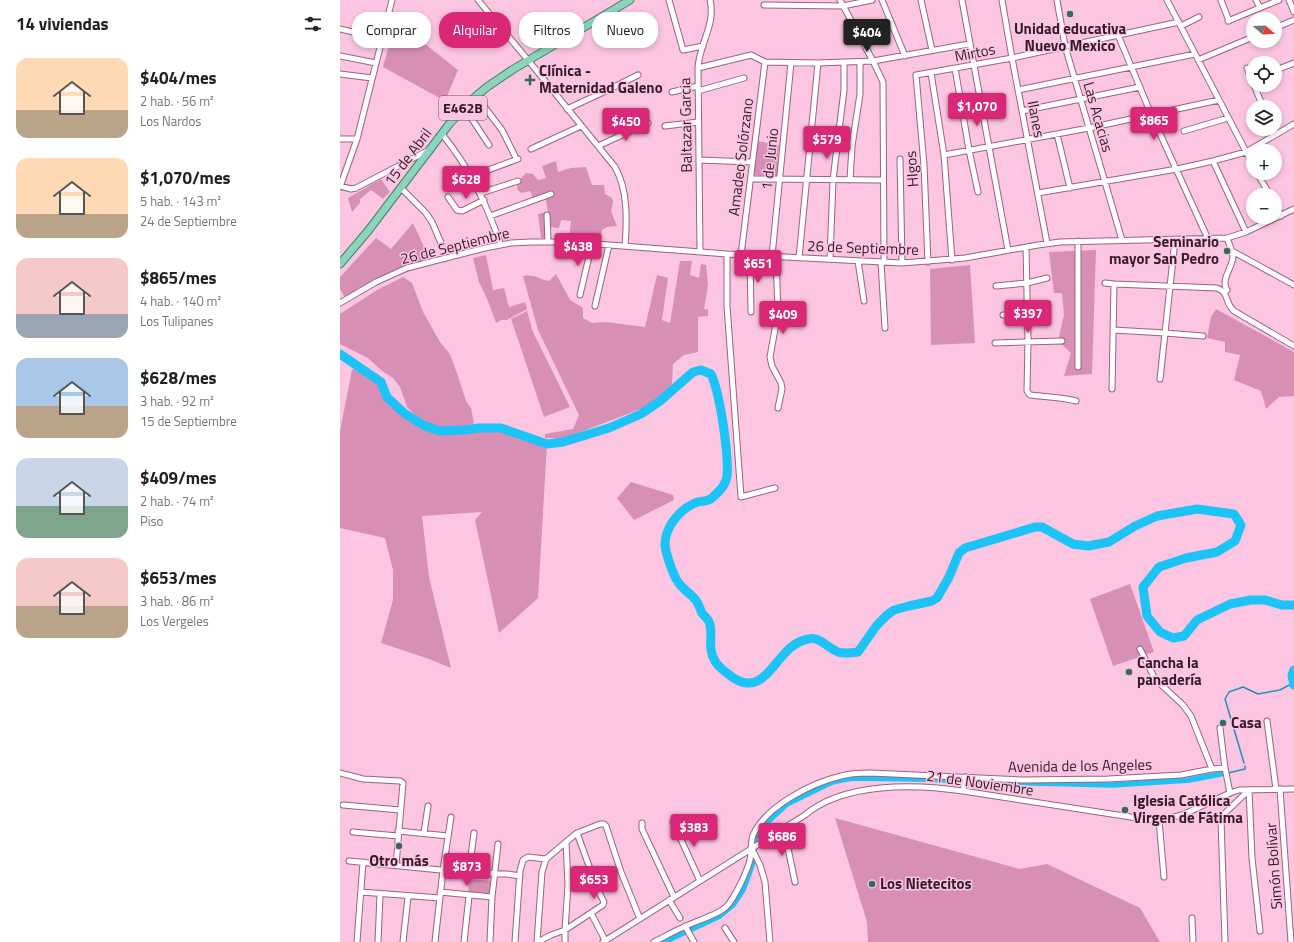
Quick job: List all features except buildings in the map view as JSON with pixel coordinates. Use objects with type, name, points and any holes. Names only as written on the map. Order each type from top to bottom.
[{"type":"main road","name":"15 de Abril","points":[[340,264],[442,134],[464,107],[476,96],[528,60],[630,0]]},
{"type":"street","points":[[389,12],[392,0]]},
{"type":"street","points":[[478,0],[611,161],[621,179],[625,206],[625,246]]},
{"type":"street","points":[[669,0],[683,50],[703,46]]},
{"type":"street","name":"Baltazar Garcia","points":[[700,252],[698,68],[703,46],[712,21],[710,0]]},
{"type":"street","points":[[840,0],[881,76],[883,87],[882,262],[885,328]]},
{"type":"street","points":[[764,5],[782,3],[843,6],[872,0]]},
{"type":"street","points":[[882,0],[905,56]]},
{"type":"street","points":[[921,0],[932,50]]},
{"type":"street","points":[[962,0],[1008,250]]},
{"type":"street","name":"Ilanes","points":[[1002,0],[1047,243]]},
{"type":"street","name":"Las Acacias","points":[[1057,0],[1066,46],[1122,240]]},
{"type":"street","points":[[1038,193],[1177,170],[1246,152],[1168,1],[1175,0]]},
{"type":"street","points":[[1221,0],[1228,21],[1279,0]]},
{"type":"street","points":[[1256,0],[1260,8]]},
{"type":"street","points":[[1289,0],[1294,12]]},
{"type":"street","name":"Mirtos","points":[[916,75],[1012,58],[1118,35],[1180,24],[1199,17]]},
{"type":"street","points":[[1282,25],[1294,20]]},
{"type":"street","points":[[340,29],[352,32]]},
{"type":"street","points":[[1118,35],[1151,114],[1208,239]]},
{"type":"street","points":[[1198,60],[1246,40]]},
{"type":"street","points":[[698,68],[751,54],[765,62],[860,62],[905,56],[969,44]]},
{"type":"street","points":[[380,48],[357,139],[340,186],[351,189],[356,188],[430,149]]},
{"type":"street","points":[[1018,90],[1195,54]]},
{"type":"street","points":[[340,56],[376,63]]},
{"type":"street","name":"Amadeo Solórzano","points":[[741,255],[765,62]]},
{"type":"street","points":[[830,259],[833,180],[844,90],[844,62]]},
{"type":"street","points":[[850,180],[852,146],[860,94],[860,62]]},
{"type":"street","name":"1 de Junio","points":[[778,408],[782,389],[781,383],[772,366],[770,357],[778,312],[774,256],[779,179],[791,63]]},
{"type":"street","points":[[799,258],[818,63]]},
{"type":"street","points":[[1282,68],[1294,63]]},
{"type":"street","points":[[955,68],[978,192]]},
{"type":"street","points":[[931,73],[944,155],[952,260]]},
{"type":"street","points":[[340,74],[372,78]]},
{"type":"street","points":[[567,109],[610,90],[638,75]]},
{"type":"street","name":"HIgos","points":[[916,75],[924,164],[928,262]]},
{"type":"street","points":[[672,92],[744,78]]},
{"type":"street","points":[[1022,111],[1140,87]]},
{"type":"street","points":[[472,176],[516,158],[502,130],[476,96]]},
{"type":"street","points":[[944,155],[1089,128],[1219,100]]},
{"type":"street","points":[[464,107],[490,145]]},
{"type":"street","points":[[1184,131],[1228,118]]},
{"type":"street","points":[[665,126],[698,122]]},
{"type":"street","points":[[598,146],[648,123]]},
{"type":"street","points":[[1282,131],[1294,124]]},
{"type":"street","points":[[531,149],[581,126]]},
{"type":"street","points":[[442,134],[453,147],[472,176],[484,200],[501,245]]},
{"type":"street","points":[[1057,134],[1070,188]]},
{"type":"street","points":[[1260,144],[1274,136]]},
{"type":"street","points":[[340,139],[357,139]]},
{"type":"street","points":[[900,159],[902,263]]},
{"type":"street","points":[[699,160],[752,162]]},
{"type":"street","points":[[1213,161],[1246,232]]},
{"type":"street","points":[[751,179],[883,180]]},
{"type":"street","points":[[480,193],[518,181]]},
{"type":"street","points":[[401,188],[426,213],[432,222],[441,243]]},
{"type":"street","points":[[490,216],[551,194]]},
{"type":"street","points":[[448,197],[459,211],[462,211],[484,200]]},
{"type":"street","name":"26 de Septiembre","points":[[1282,216],[1294,209]]},
{"type":"street","points":[[547,215],[548,241]]},
{"type":"street","name":"26 de Septiembre","points":[[340,304],[376,282],[397,272],[440,259],[501,245],[548,241],[750,256],[902,263],[952,260],[1047,243],[1227,238],[1264,224]]},
{"type":"street","points":[[1227,238],[1232,251],[1232,265],[1224,284],[1227,290]]},
{"type":"street","points":[[1160,379],[1175,240]]},
{"type":"street","points":[[1078,242],[1078,367]]},
{"type":"street","points":[[580,295],[592,244]]},
{"type":"street","points":[[595,306],[609,245]]},
{"type":"street","points":[[1026,247],[1028,314],[1027,391],[1030,395],[1062,397],[1076,401]]},
{"type":"street","points":[[1232,251],[1294,285]]},
{"type":"street","points":[[727,254],[727,306],[741,497],[775,488]]},
{"type":"street","points":[[750,256],[751,312]]},
{"type":"street","points":[[858,261],[864,301]]},
{"type":"street","points":[[996,286],[1027,283],[1047,278]]},
{"type":"street","points":[[1105,284],[1217,288],[1221,290],[1227,298],[1229,306],[1234,311],[1294,346]]},
{"type":"street","points":[[1112,389],[1114,284]]},
{"type":"street","points":[[1003,315],[1028,314]]},
{"type":"street","points":[[1113,330],[1203,336]]},
{"type":"street","points":[[995,343],[1062,341]]},
{"type":"street","points":[[1140,649],[1155,679],[1183,705],[1190,716],[1212,769]]},
{"type":"street","name":"Simón Bolívar","points":[[1266,721],[1278,789],[1291,942]]},
{"type":"street","points":[[1220,728],[1230,793]]},
{"type":"street","name":"Avenida de los Angeles","points":[[654,942],[727,906],[744,876],[752,849],[753,834],[769,815],[780,805],[796,795],[830,779],[855,773],[965,783],[1023,780],[1131,779],[1181,775],[1225,768]]},
{"type":"street","points":[[340,773],[363,779],[400,781],[403,783],[396,865]]},
{"type":"street","name":"21 de Noviembre","points":[[604,941],[784,829],[816,806],[836,797],[850,793],[911,787],[936,788],[965,783],[1138,819],[1159,820],[1185,814],[1230,793],[1250,790],[1294,789]]},
{"type":"street","points":[[1250,790],[1252,858],[1260,931]]},
{"type":"street","points":[[1225,942],[1220,819],[1250,790]]},
{"type":"street","points":[[343,805],[400,810]]},
{"type":"street","points":[[424,833],[428,806]]},
{"type":"street","points":[[435,942],[440,892],[451,818]]},
{"type":"street","points":[[1159,820],[1164,877]]},
{"type":"street","points":[[672,822],[700,881]]},
{"type":"street","points":[[642,823],[642,829],[674,897]]},
{"type":"street","points":[[538,942],[542,872],[546,859],[577,833],[600,824],[604,824],[606,826],[621,872],[640,919]]},
{"type":"street","points":[[784,829],[795,882]]},
{"type":"street","points":[[353,832],[424,833],[448,836]]},
{"type":"street","points":[[469,872],[474,833]]},
{"type":"street","points":[[538,942],[550,935],[565,930],[603,905],[604,902],[597,888],[577,833]]},
{"type":"street","points":[[565,942],[568,885],[566,842]]},
{"type":"street","points":[[490,942],[492,897],[496,874],[498,844]]},
{"type":"street","points":[[752,849],[760,865],[765,882],[770,942]]},
{"type":"street","points":[[515,942],[520,876],[523,860],[528,857],[546,859]]},
{"type":"street","points":[[349,861],[520,876]]},
{"type":"street","points":[[358,942],[363,862]]},
{"type":"street","points":[[361,892],[380,895],[440,898]]},
{"type":"street","points":[[440,892],[469,896],[492,897]]},
{"type":"street","points":[[378,942],[380,895]]},
{"type":"street","points":[[403,942],[408,896]]},
{"type":"street","points":[[464,942],[469,896]]},
{"type":"street","points":[[669,900],[680,918]]},
{"type":"street","points":[[591,913],[604,941]]},
{"type":"street","points":[[1192,918],[1193,942]]},
{"type":"street","points":[[686,927],[694,942]]},
{"type":"street","points":[[725,928],[734,942]]},
{"type":"shaded area","points":[[388,48],[430,48],[458,70],[445,101],[383,67]]},
{"type":"shaded area","points":[[757,141],[779,145],[777,176],[754,175]]},
{"type":"shaded area","points":[[556,161],[558,172],[571,168],[586,167],[592,185],[604,185],[605,194],[612,198],[613,202],[611,211],[617,226],[607,227],[602,230],[601,241],[569,239],[571,221],[561,220],[559,228],[549,227],[546,238],[541,238],[538,214],[548,212],[546,200],[535,202],[530,191],[521,193],[517,189],[518,182],[526,173],[533,174],[538,180],[546,178],[542,166]]},
{"type":"shaded area","points":[[381,179],[390,192],[383,199],[371,190],[360,199],[360,203],[352,212],[348,198]]},
{"type":"shaded area","points":[[413,223],[432,264],[386,279],[347,301],[340,289],[340,277],[376,238],[391,249]]},
{"type":"shaded area","points":[[1096,250],[1092,374],[1064,376],[1071,353],[1058,341],[1064,315],[1062,293],[1054,293],[1049,252]]},
{"type":"shaded area","points":[[486,255],[493,290],[504,288],[509,307],[525,302],[527,309],[507,320],[501,320],[496,323],[479,282],[473,258]]},
{"type":"shaded area","points":[[680,261],[692,261],[690,275],[699,278],[701,264],[706,265],[708,285],[704,309],[708,310],[708,316],[698,317],[698,352],[684,355],[673,364],[672,384],[661,395],[643,408],[565,438],[545,438],[545,434],[573,429],[579,415],[538,330],[523,276],[534,276],[549,281],[556,274],[570,300],[583,308],[583,318],[592,323],[606,322],[645,327],[657,275],[668,278],[662,320],[670,323]]},
{"type":"shaded area","points":[[970,265],[975,343],[931,345],[930,269]]},
{"type":"shaded area","points":[[403,277],[412,283],[423,312],[440,342],[450,354],[466,401],[471,408],[474,423],[469,426],[441,428],[421,421],[407,407],[400,387],[393,378],[382,371],[368,358],[340,344],[340,314],[377,290]]},
{"type":"shaded area","points":[[1216,309],[1294,352],[1294,396],[1279,397],[1266,409],[1261,391],[1234,380],[1240,355],[1225,352],[1225,342],[1207,338],[1211,317]]},
{"type":"shaded area","points":[[527,311],[533,332],[570,407],[544,417],[511,319]]},
{"type":"shaded area","points":[[358,365],[381,382],[387,397],[402,411],[423,425],[439,431],[490,428],[521,435],[547,444],[538,598],[499,633],[475,520],[482,512],[422,516],[429,577],[451,668],[381,643],[393,600],[393,570],[385,538],[340,528],[340,431],[352,370]]},
{"type":"shaded area","points":[[631,482],[673,495],[674,500],[634,520],[617,498]]},
{"type":"shaded area","points":[[1130,584],[1154,652],[1113,666],[1090,599]]},
{"type":"shaded area","points":[[835,818],[1020,869],[1047,864],[1140,908],[1160,942],[868,942],[867,922]]},
{"type":"shaded area","points":[[469,879],[491,881],[490,895],[468,895]]},
{"type":"waterway","points":[[340,354],[381,382],[387,397],[404,413],[423,425],[439,431],[501,428],[547,444],[563,442],[609,428],[641,414],[660,401],[693,372],[701,370],[711,374],[718,395],[723,424],[727,454],[727,476],[724,484],[712,498],[695,503],[678,515],[667,532],[665,545],[676,579],[680,585],[695,599],[702,613],[710,624],[712,656],[718,666],[741,682],[756,682],[763,678],[790,648],[798,642],[808,639],[816,639],[840,653],[858,652],[877,625],[894,610],[932,601],[937,598],[949,577],[959,553],[965,548],[1035,527],[1042,527],[1073,544],[1088,546],[1109,542],[1135,526],[1157,516],[1197,509],[1234,514],[1241,525],[1235,541],[1217,552],[1186,558],[1159,567],[1143,587],[1147,616],[1160,632],[1173,638],[1184,636],[1197,620],[1230,604],[1251,600],[1265,600],[1282,605],[1294,605]]},
{"type":"waterway","points":[[1294,670],[1292,675],[1294,685]]},
{"type":"waterway","points":[[1244,763],[1225,699],[1229,692],[1243,687],[1258,694],[1280,690],[1293,683]]},
{"type":"waterway","points":[[1228,773],[1245,769],[1245,766]]},
{"type":"waterway","points":[[664,942],[720,916],[733,905],[743,890],[754,860],[755,838],[761,828],[787,804],[832,782],[852,778],[1113,785],[1189,780],[1221,774]]},
{"type":"place","name":"Unidad educativa Nuevo Mexico","points":[[1070,14]]},
{"type":"place","name":"Clínica - Maternidad Galeno","points":[[530,80]]},
{"type":"place","name":"Seminario mayor San Pedro","points":[[1227,251]]},
{"type":"place","name":"Cancha la panadería","points":[[1129,672]]},
{"type":"place","name":"Casa","points":[[1223,723]]},
{"type":"place","name":"Iglesia Católica Virgen de Fátima","points":[[1125,810]]},
{"type":"place","name":"Otro más","points":[[399,846]]},
{"type":"place","name":"Los Nietecitos","points":[[872,884]]}]
